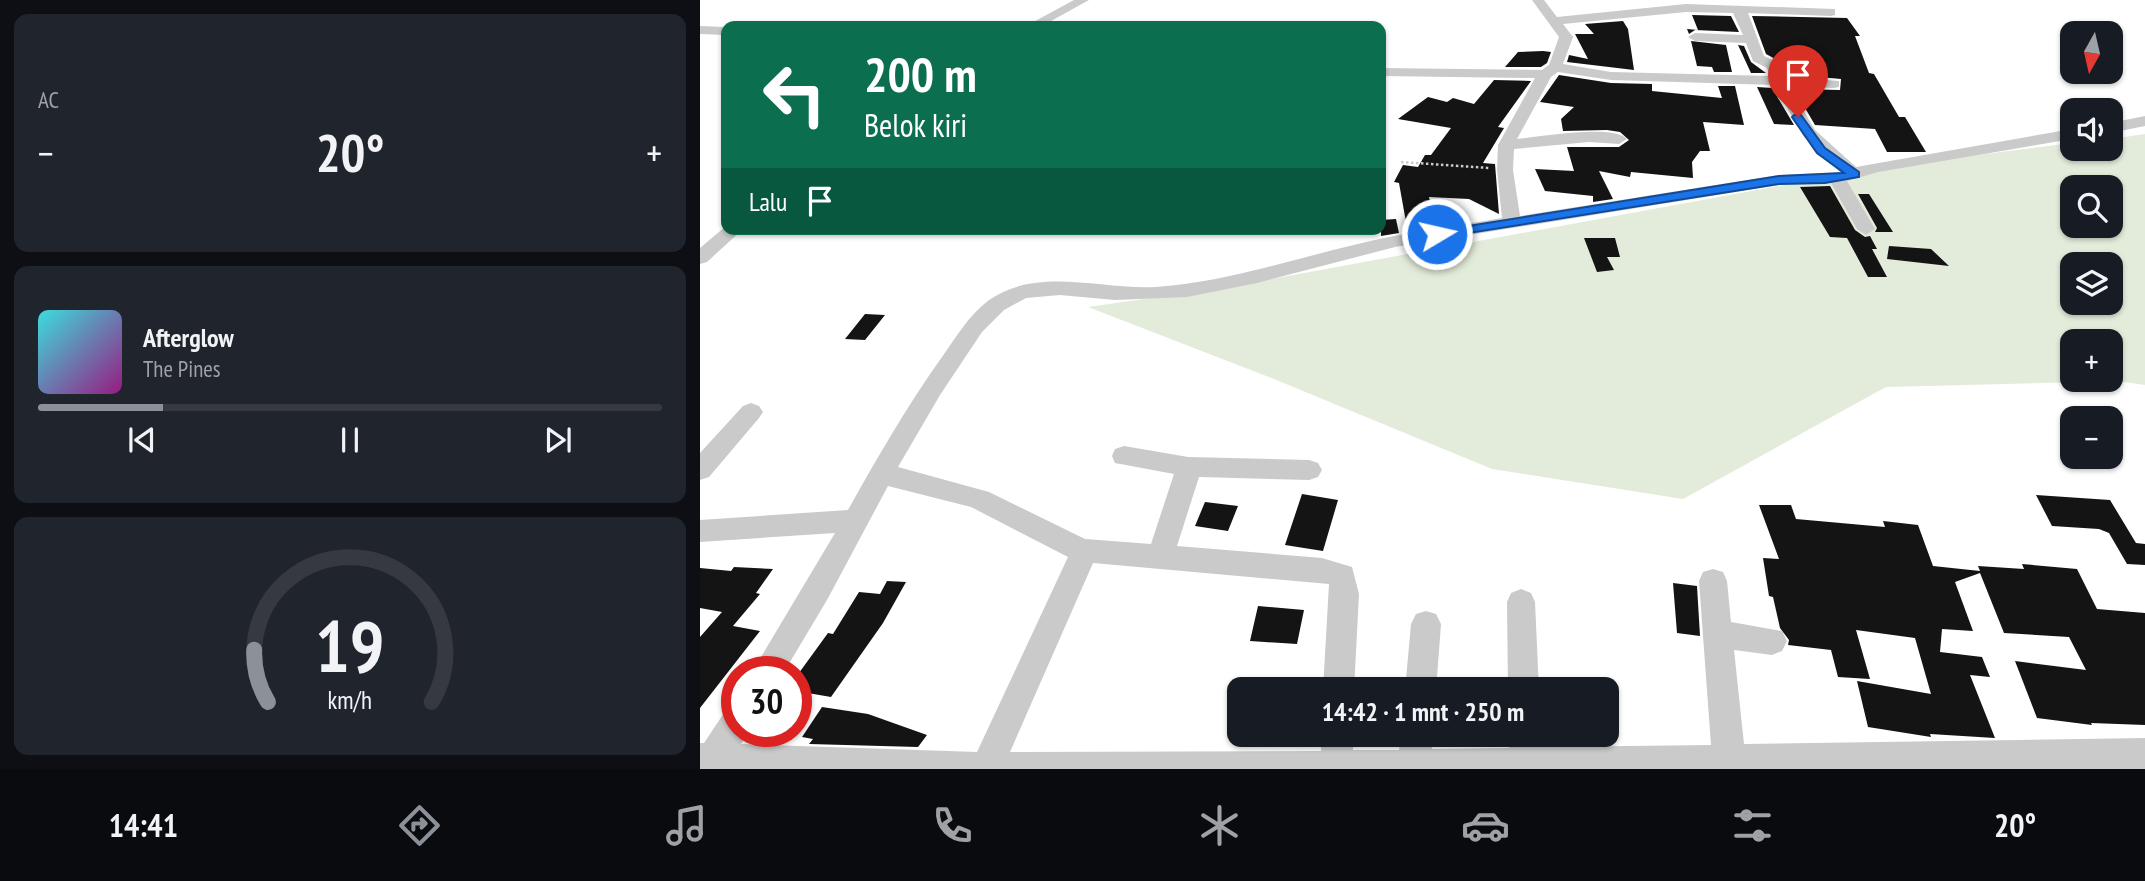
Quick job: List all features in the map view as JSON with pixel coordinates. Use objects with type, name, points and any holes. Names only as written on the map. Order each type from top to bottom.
[{"type":"street","points":[[1043,21],[1083,0]]},
{"type":"street","points":[[1512,222],[1505,170],[1506,145],[1550,71],[1566,37],[1538,0]]},
{"type":"street","points":[[1555,22],[1686,8],[1831,12]]},
{"type":"street","points":[[1738,11],[1758,58],[1773,66],[1815,143],[1845,176],[1866,229]]},
{"type":"street","points":[[700,30],[721,31]]},
{"type":"street","points":[[1695,37],[1752,39]]},
{"type":"street","points":[[1386,72],[1550,71],[1611,76],[1834,84]]},
{"type":"street","points":[[2123,125],[2145,121]]},
{"type":"street","points":[[776,656],[912,418],[976,325],[989,310],[1008,298],[1037,289],[1155,294],[1201,289],[1239,282],[1347,251],[1779,180],[1845,176],[1875,167],[2060,136]]},
{"type":"street","points":[[1506,145],[1589,137],[1619,139]]},
{"type":"street","points":[[700,258],[727,235]]},
{"type":"street","points":[[700,470],[751,412]]},
{"type":"street","points":[[1124,456],[1188,467],[1308,470]]},
{"type":"street","points":[[1159,559],[1182,496],[1188,467]]},
{"type":"street","points":[[880,474],[948,487],[1011,513],[1066,546],[1085,551],[1322,570],[1342,576],[1345,594],[1339,677]]},
{"type":"street","points":[[700,531],[856,520]]},
{"type":"street","points":[[986,769],[1036,653],[1085,551]]},
{"type":"street","points":[[1713,581],[1729,759]]},
{"type":"street","points":[[1521,602],[1524,677]]},
{"type":"street","points":[[1421,677],[1426,624]]},
{"type":"street","points":[[1718,634],[1772,641]]},
{"type":"street","points":[[707,759],[721,741]]},
{"type":"street","points":[[707,759],[986,769],[1240,768],[1337,751],[1526,749],[1729,759],[2145,754]]},
{"type":"path","points":[[1401,162],[1505,170]]},
{"type":"green space","points":[[2145,134],[2145,385],[2123,382],[2123,329],[2060,329],[2060,382],[1886,387],[1683,499],[1492,469],[1274,379],[1088,307],[1233,286],[1883,167],[2060,145],[2060,161],[2123,161],[2123,137]]},
{"type":"building","points":[[1692,15],[1731,16],[1739,32],[1695,30],[1689,34],[1687,29],[1698,30]]},
{"type":"building","points":[[1752,16],[1847,18],[1860,36],[1855,36],[1869,73],[1874,74],[1899,117],[1905,117],[1926,152],[1887,152],[1875,129],[1815,125],[1794,89],[1840,90],[1841,79],[1787,74],[1779,61],[1766,54]]},
{"type":"building","points":[[1623,21],[1628,29],[1634,70],[1567,62],[1569,55],[1588,59],[1575,34],[1594,34],[1585,24]]},
{"type":"building","points":[[1691,41],[1726,45],[1732,72],[1714,72],[1712,67],[1697,66]]},
{"type":"building","points":[[1738,45],[1744,46],[1751,62],[1766,73],[1751,73]]},
{"type":"building","points":[[1518,52],[1551,52],[1547,63],[1541,67],[1505,67]]},
{"type":"building","points":[[1559,75],[1611,83],[1652,84],[1652,91],[1722,98],[1718,86],[1735,86],[1744,125],[1703,122],[1710,151],[1700,151],[1692,162],[1693,178],[1631,172],[1630,177],[1599,171],[1613,199],[1593,202],[1593,196],[1545,191],[1535,169],[1574,171],[1567,147],[1619,147],[1629,140],[1620,132],[1607,130],[1563,131],[1561,119],[1574,107],[1540,102]]},
{"type":"building","points":[[1494,80],[1531,81],[1498,127],[1504,128],[1483,163],[1495,164],[1499,214],[1469,199],[1429,197],[1434,220],[1406,222],[1399,183],[1394,182],[1403,165],[1418,167],[1425,155],[1431,155],[1451,128],[1398,119],[1428,97],[1447,102],[1453,98],[1474,104]]},
{"type":"building","points":[[1757,87],[1772,88],[1794,125],[1774,124]]},
{"type":"building","points":[[1830,186],[1855,230],[1865,237],[1870,236],[1877,249],[1872,249],[1887,277],[1868,277],[1847,238],[1830,237],[1800,187]]},
{"type":"building","points":[[1858,194],[1869,194],[1893,232],[1875,232],[1877,228]]},
{"type":"building","points":[[1396,219],[1399,233],[1381,236],[1386,235],[1386,220]]},
{"type":"building","points":[[1584,238],[1615,238],[1620,257],[1607,257],[1614,270],[1597,272]]},
{"type":"building","points":[[1889,246],[1931,249],[1949,266],[1887,259]]},
{"type":"building","points":[[865,314],[885,315],[865,340],[845,339]]},
{"type":"building","points":[[1302,494],[1338,500],[1323,551],[1285,545]]},
{"type":"building","points":[[2036,495],[2110,500],[2136,543],[2145,544],[2145,565],[2127,564],[2109,533],[2099,529],[2052,526]]},
{"type":"building","points":[[1205,502],[1238,506],[1228,531],[1195,526]]},
{"type":"building","points":[[1759,505],[1791,505],[1796,519],[1885,527],[1883,521],[1918,525],[1933,566],[1980,571],[1978,566],[2024,569],[2022,564],[2077,569],[2097,609],[2145,613],[2145,725],[2091,723],[2092,725],[2037,718],[2015,661],[2086,670],[2069,637],[2004,633],[1980,573],[1955,582],[1973,631],[1942,629],[1940,652],[1982,657],[1990,677],[1970,675],[1995,738],[1930,734],[1931,737],[1868,727],[1857,681],[1931,694],[1915,638],[1856,630],[1870,679],[1838,677],[1831,650],[1788,645],[1789,640],[1780,628],[1773,597],[1769,596],[1763,558],[1779,559]]},
{"type":"building","points":[[734,567],[773,569],[756,593],[760,594],[733,626],[760,631],[741,656],[721,656],[721,681],[700,708],[700,637],[722,612],[700,608],[700,568],[731,571]]},
{"type":"building","points":[[887,581],[906,582],[883,623],[831,697],[812,694],[811,656],[828,633],[833,634],[859,592],[880,594]]},
{"type":"building","points":[[1673,583],[1697,586],[1700,636],[1677,633]]},
{"type":"building","points":[[1258,606],[1304,610],[1297,644],[1250,641]]},
{"type":"building","points":[[822,707],[868,714],[927,735],[918,747],[812,744],[812,722]]},
{"type":"route","points":[[1437,234],[1779,180],[1825,179],[1854,174],[1821,151],[1798,117]]}]
